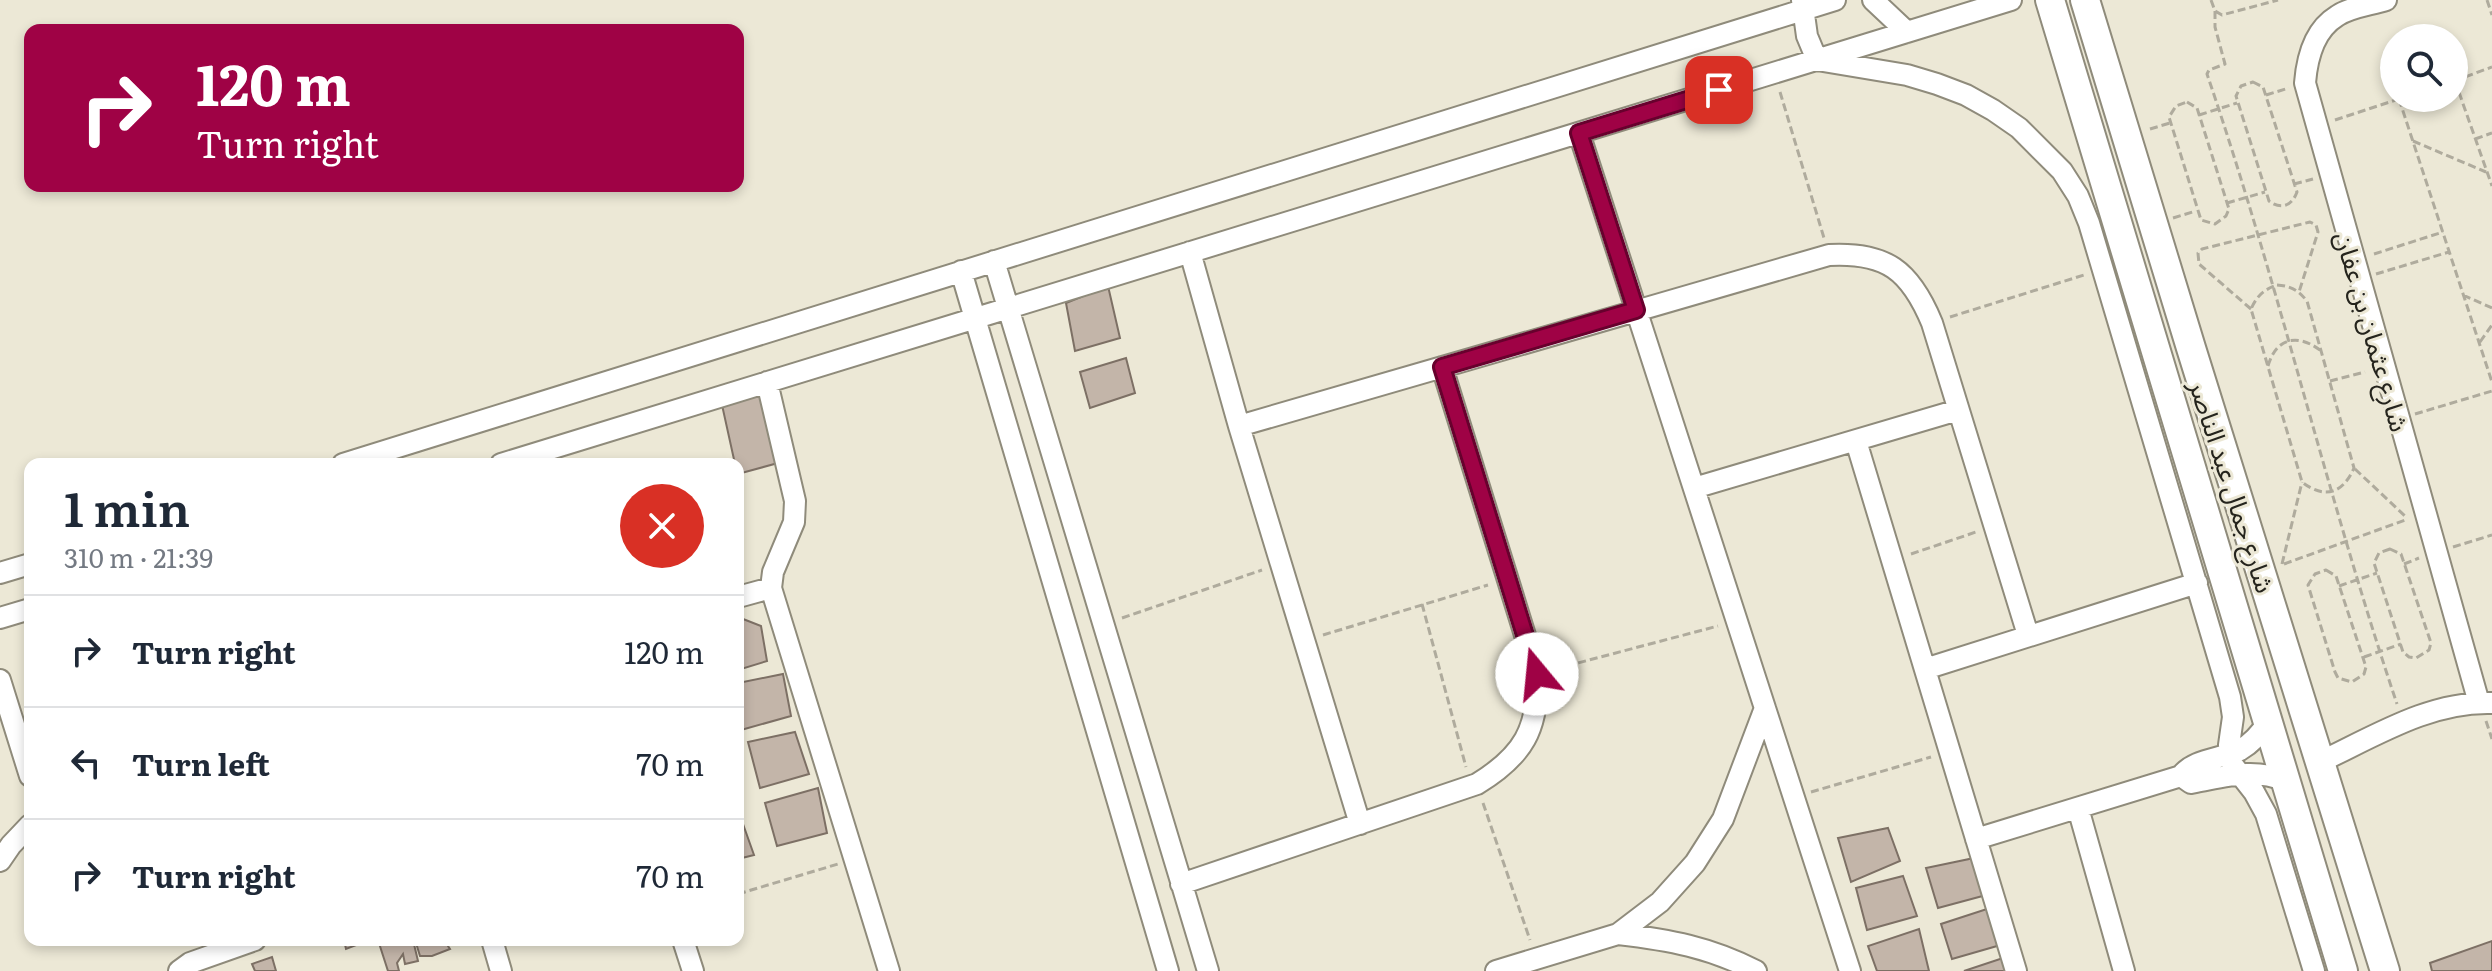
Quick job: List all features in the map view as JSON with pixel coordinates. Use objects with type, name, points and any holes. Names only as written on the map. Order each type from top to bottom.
[{"type":"main road","name":"شارع جمال عبد الناصر","points":[[2050,0],[2343,971]]},
{"type":"main road","name":"شارع جمال عبد الناصر","points":[[2085,0],[2207,399],[2272,570],[2320,762],[2385,971]]},
{"type":"main road","points":[[2158,358],[2179,358],[2191,348]]},
{"type":"main road","points":[[2174,412],[2186,404],[2207,399]]},
{"type":"street","points":[[362,458],[1802,5],[1835,0]]},
{"type":"street","points":[[1873,0],[1907,32]]},
{"type":"street","points":[[520,458],[2011,0]]},
{"type":"street","name":"شارع عثمان بن عفان","points":[[2320,762],[2440,708],[2486,703],[2417,516],[2399,419],[2305,83],[2306,64],[2312,45],[2323,28],[2337,15],[2386,0]]},
{"type":"street","points":[[1802,5],[1807,36],[1817,60]]},
{"type":"street","points":[[1817,60],[1907,75],[1966,95],[2019,128],[2062,171],[2078,196],[2103,270],[2233,707],[2229,754],[2232,764],[2254,792],[2266,814],[2314,971]]},
{"type":"street","points":[[1579,133],[1850,971]]},
{"type":"street","points":[[1190,252],[1239,426],[1360,824]]},
{"type":"street","points":[[1239,426],[1829,255],[1856,253],[1882,261],[1905,277],[1922,299],[2028,635]]},
{"type":"street","points":[[994,261],[1208,971]]},
{"type":"street","points":[[961,271],[1168,971]]},
{"type":"street","points":[[1181,884],[1474,785],[1500,770],[1518,751],[1531,727],[1538,701],[1537,674],[1442,367]]},
{"type":"street","points":[[767,382],[795,501],[794,522],[773,572],[771,588],[889,971]]},
{"type":"street","points":[[1694,488],[1958,410]]},
{"type":"street","points":[[1856,441],[2016,971]]},
{"type":"street","points":[[0,573],[24,566]]},
{"type":"street","points":[[1925,669],[2197,583]]},
{"type":"street","points":[[744,595],[771,588]]},
{"type":"street","points":[[0,618],[24,611]]},
{"type":"street","points":[[0,680],[24,757]]},
{"type":"street","points":[[1496,971],[1618,934],[1660,902],[1695,863],[1723,819],[1765,708]]},
{"type":"street","points":[[1976,839],[2181,776],[2190,767],[2248,745],[2268,722]]},
{"type":"street","points":[[2181,776],[2191,783],[2262,773],[2286,781]]},
{"type":"street","points":[[2078,808],[2124,971]]},
{"type":"street","points":[[0,861],[24,831]]},
{"type":"street","points":[[1618,934],[1675,941],[1730,957],[1756,971]]},
{"type":"street","points":[[179,971],[190,963],[238,946]]},
{"type":"street","points":[[494,946],[501,971]]},
{"type":"street","points":[[685,946],[693,971]]},
{"type":"path","points":[[2211,0],[2225,64],[2209,70],[2207,74],[2357,580],[2404,722]]},
{"type":"path","points":[[2251,0],[2252,7]]},
{"type":"path","points":[[2215,11],[2222,15],[2278,0]]},
{"type":"path","points":[[2487,0],[2492,15]]},
{"type":"path","points":[[2468,76],[2492,67]]},
{"type":"path","points":[[1774,73],[1829,255]]},
{"type":"path","points":[[2253,82],[2263,87],[2297,192],[2289,204],[2282,207],[2269,201],[2238,103],[2236,96],[2241,86],[2253,82]]},
{"type":"path","points":[[2187,102],[2197,108],[2199,115],[2229,209],[2221,221],[2207,224],[2201,220],[2169,117],[2176,106],[2187,102]]},
{"type":"path","points":[[2199,115],[2238,103]]},
{"type":"path","points":[[2316,127],[2380,105]]},
{"type":"path","points":[[2404,112],[2492,379]]},
{"type":"path","points":[[2465,112],[2492,186]]},
{"type":"path","points":[[2475,139],[2492,133]]},
{"type":"path","points":[[2413,141],[2487,172]]},
{"type":"path","points":[[2227,203],[2266,192]]},
{"type":"path","points":[[2272,570],[2302,482],[2251,309],[2203,269],[2197,259],[2198,253],[2202,249],[2310,222],[2316,225],[2318,232],[2299,292]]},
{"type":"path","points":[[2357,269],[2443,232]]},
{"type":"path","points":[[2357,269],[2449,252]]},
{"type":"path","points":[[1932,323],[2103,270]]},
{"type":"path","points":[[2251,309],[2256,298],[2272,287],[2288,286],[2307,301],[2354,468],[2349,481],[2331,492],[2311,489],[2302,482]]},
{"type":"path","points":[[2463,295],[2492,308]]},
{"type":"path","points":[[2479,343],[2492,325]]},
{"type":"path","points":[[2268,366],[2278,346],[2288,341],[2311,343],[2321,351]]},
{"type":"path","points":[[2485,359],[2492,357]]},
{"type":"path","points":[[2330,381],[2384,368]]},
{"type":"path","points":[[2399,419],[2492,391]]},
{"type":"path","points":[[2354,468],[2417,516]]},
{"type":"path","points":[[2272,570],[2417,516]]},
{"type":"path","points":[[1892,560],[1994,526]]},
{"type":"path","points":[[2390,549],[2401,554],[2431,643],[2423,656],[2416,658],[2403,652],[2401,644],[2374,563],[2379,553],[2390,549]]},
{"type":"path","points":[[1103,624],[1281,563]]},
{"type":"path","points":[[2326,570],[2336,576],[2364,657],[2366,667],[2359,679],[2345,681],[2338,678],[2308,585],[2315,574],[2326,570]]},
{"type":"path","points":[[2339,586],[2377,573]]},
{"type":"path","points":[[1304,640],[1508,579]]},
{"type":"path","points":[[1422,604],[1474,785],[1537,959]]},
{"type":"path","points":[[1537,674],[1737,621]]},
{"type":"path","points":[[2364,657],[2401,644]]},
{"type":"path","points":[[1794,797],[1950,752]]},
{"type":"path","points":[[744,892],[855,858]]},
{"type":"building","points":[[1108,286],[1120,338],[1075,351],[1066,303]]},
{"type":"building","points":[[1126,358],[1135,393],[1090,408],[1080,372]]},
{"type":"building","points":[[763,391],[778,463],[744,472],[744,458],[734,458],[722,405]]},
{"type":"building","points":[[744,619],[761,626],[767,661],[744,668]]},
{"type":"building","points":[[783,674],[791,716],[744,729],[744,682]]},
{"type":"building","points":[[795,732],[809,774],[760,788],[748,742]]},
{"type":"building","points":[[818,788],[827,833],[777,846],[765,803]]},
{"type":"building","points":[[744,827],[754,855],[744,858]]},
{"type":"building","points":[[1888,828],[1900,861],[1851,882],[1838,838]]},
{"type":"building","points":[[1979,857],[1990,894],[1938,908],[1926,868]]},
{"type":"building","points":[[1903,876],[1917,916],[1867,930],[1856,888]]},
{"type":"building","points":[[1993,907],[2004,944],[1952,959],[1941,924]]},
{"type":"building","points":[[1919,929],[1929,971],[1877,971],[1868,946]]},
{"type":"building","points":[[2492,941],[2492,971],[2432,971],[2430,963]]},
{"type":"building","points":[[380,946],[414,946],[418,961],[405,964],[403,954],[397,963],[399,971],[388,971]]},
{"type":"building","points":[[417,946],[448,946],[450,949],[432,956],[420,956]]},
{"type":"building","points":[[2009,956],[2014,971],[1964,971]]},
{"type":"building","points":[[272,957],[276,971],[255,971],[252,964]]},
{"type":"route","points":[[1537,674],[1442,367],[1636,310],[1579,133],[1719,90]]}]
